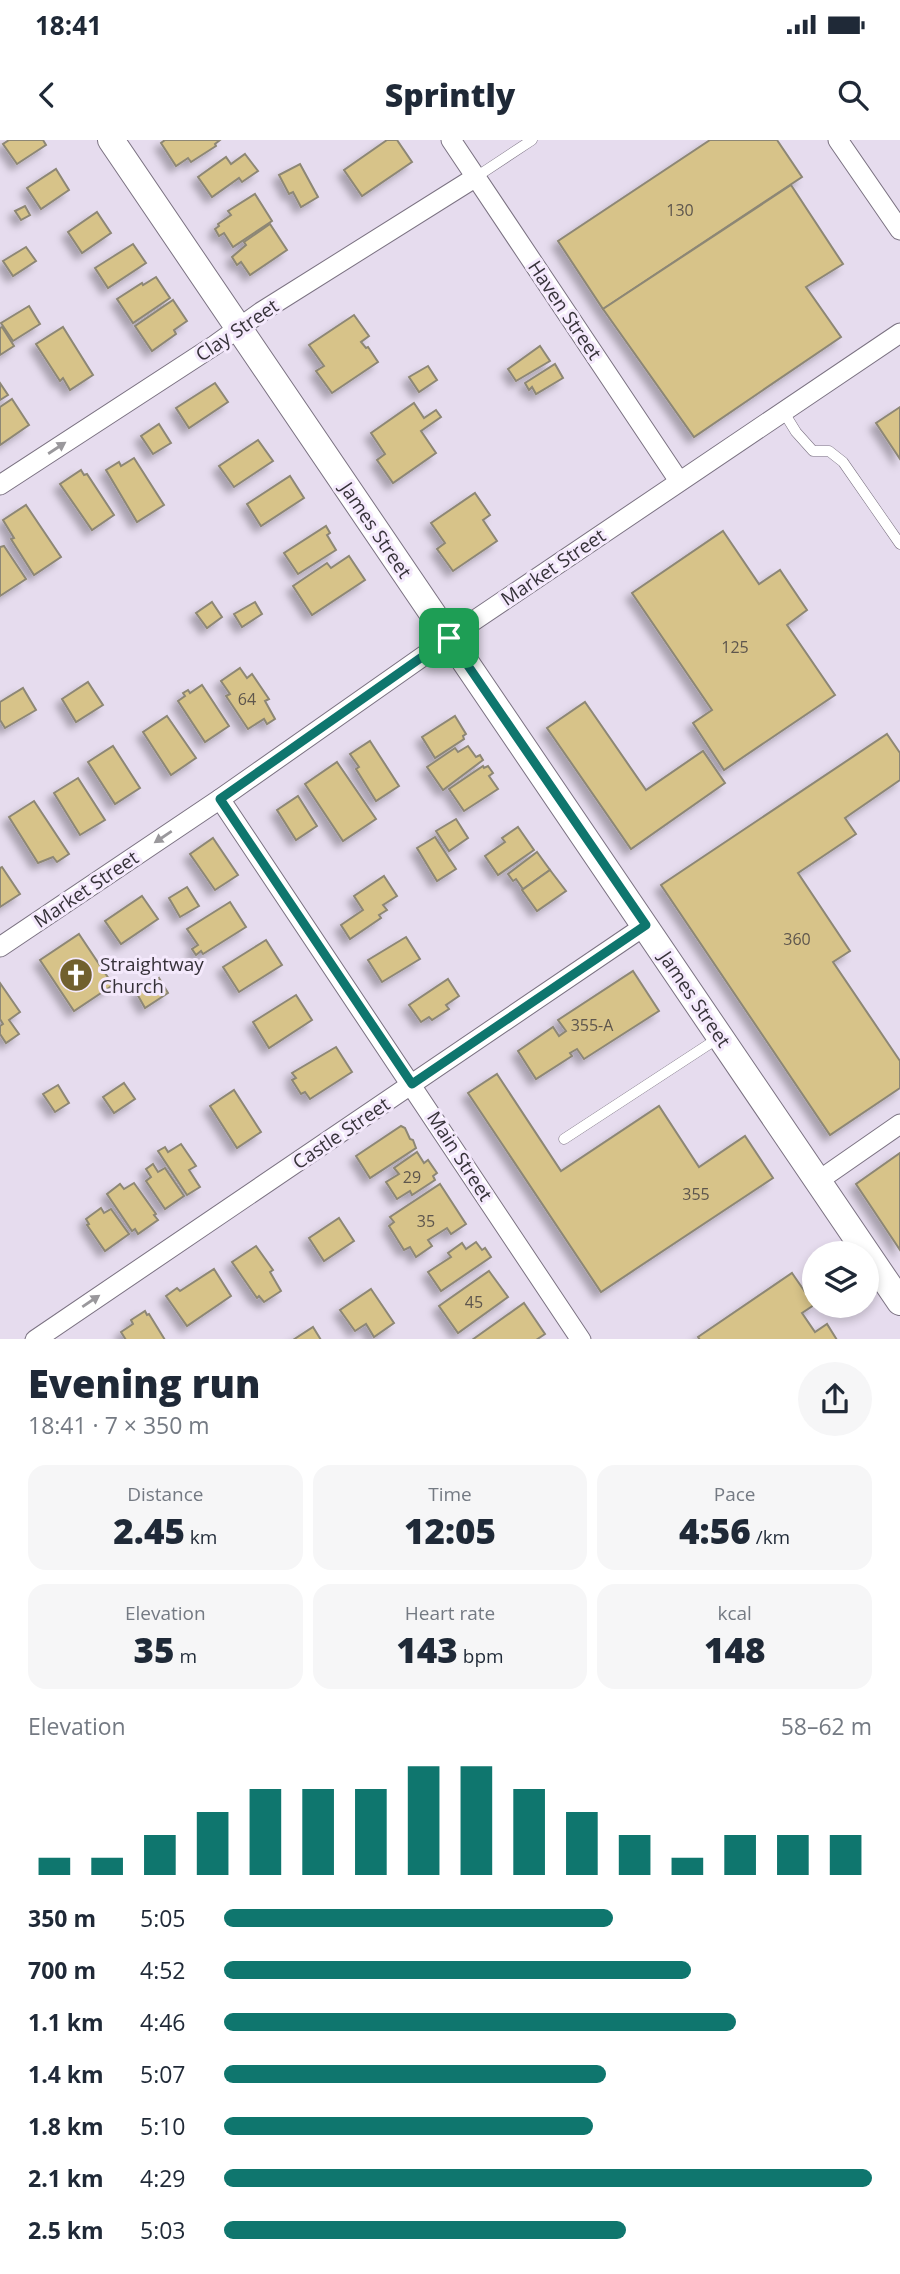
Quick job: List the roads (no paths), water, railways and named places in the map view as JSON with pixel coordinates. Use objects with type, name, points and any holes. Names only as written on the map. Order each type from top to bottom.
[{"type":"street","name":"James Street","points":[[111,140],[900,1302]]},
{"type":"street","name":"Haven Street","points":[[451,140],[679,481]]},
{"type":"street","points":[[838,140],[900,230]]},
{"type":"street","name":"Clay Street","points":[[0,485],[261,312],[476,177]]},
{"type":"street","name":"Market Street","points":[[0,947],[220,799],[679,481],[900,333]]},
{"type":"street","name":"Main Street","points":[[220,799],[581,1339]]},
{"type":"street","name":"Castle Street","points":[[35,1339],[646,925]]},
{"type":"street","points":[[818,1181],[900,1124]]},
{"type":"lane","points":[[476,177],[532,140]]},
{"type":"lane","points":[[783,411],[796,432],[813,451],[829,451],[843,462],[900,544]]},
{"type":"lane","points":[[564,1139],[721,1037]]},
{"type":"place","name":"Straightway Church","points":[[76,975]]}]
